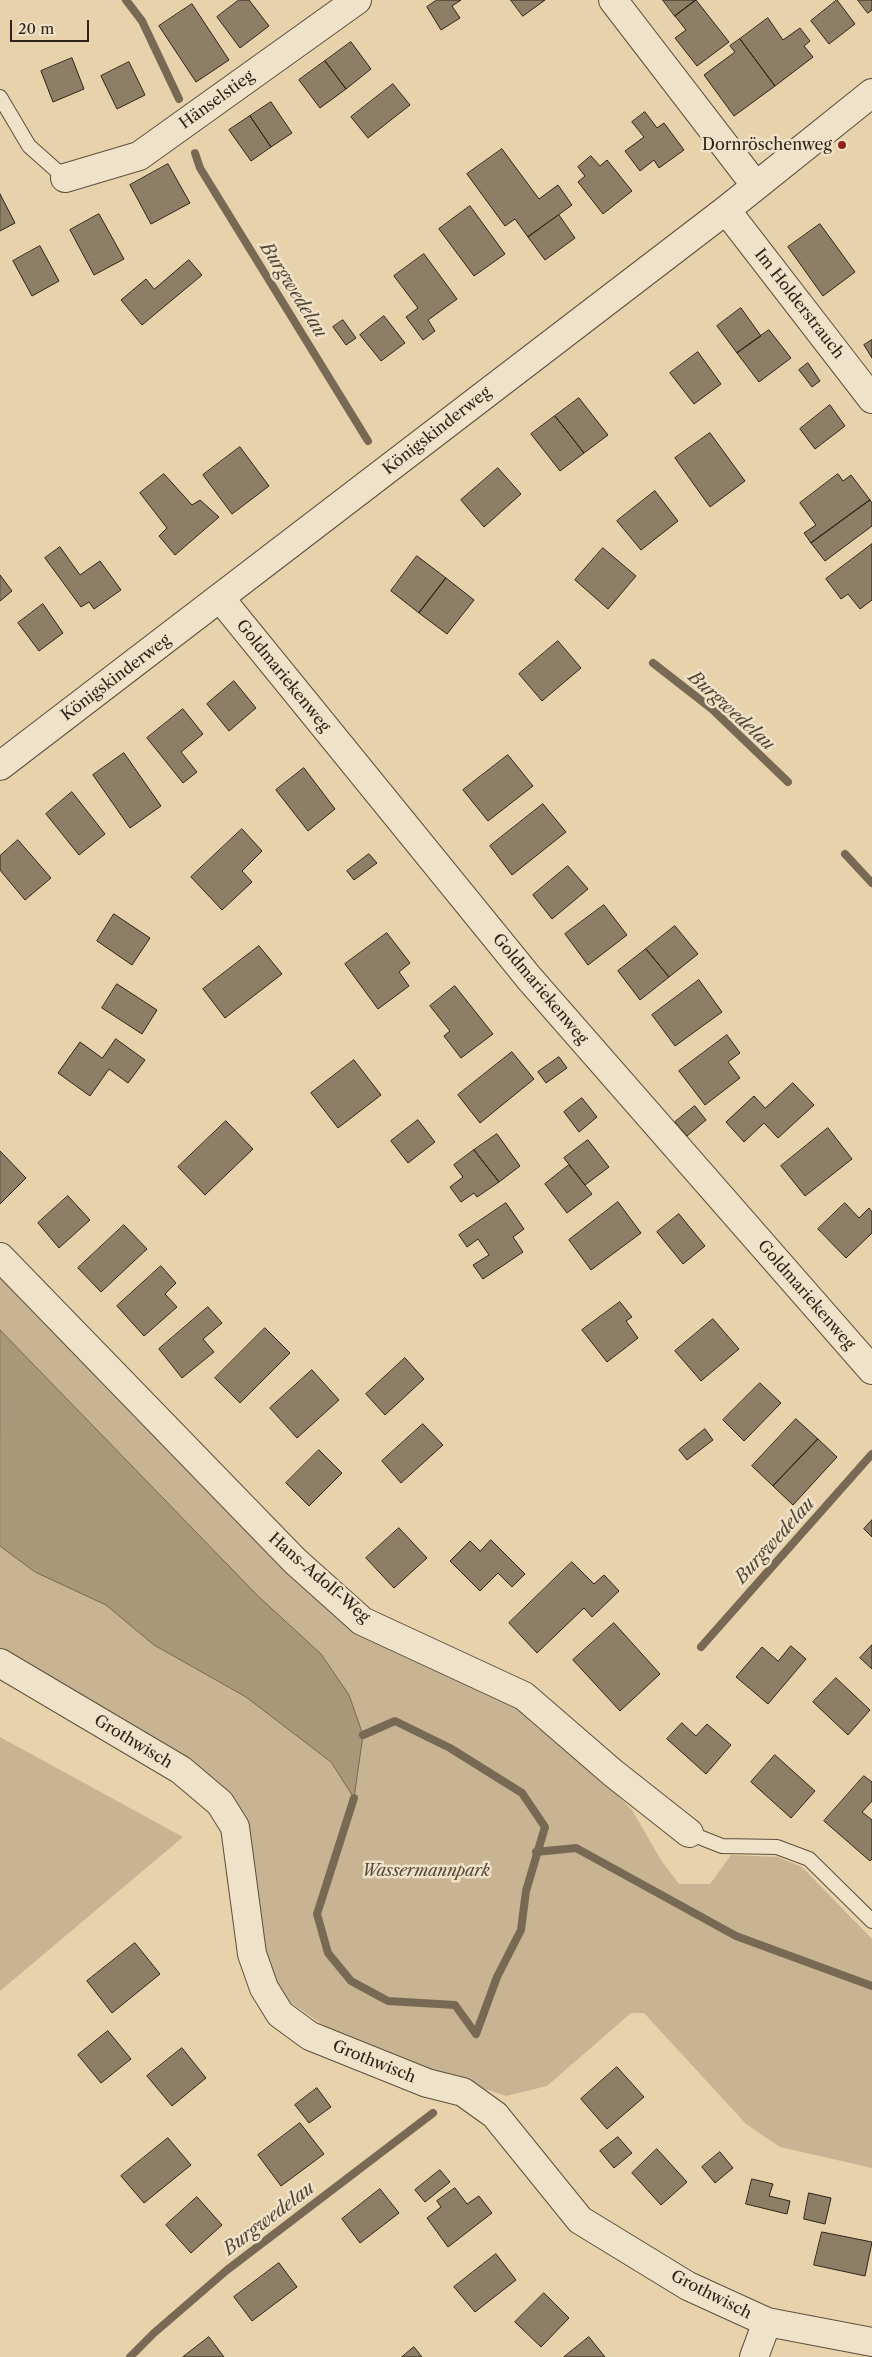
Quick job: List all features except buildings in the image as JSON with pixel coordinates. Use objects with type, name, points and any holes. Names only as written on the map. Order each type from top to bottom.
[{"type":"street","name":"Hänselstieg","points":[[65,178],[139,156],[357,0]]},
{"type":"street","points":[[613,0],[756,186]]},
{"type":"street","name":"Königskinderweg","points":[[0,766],[726,210],[872,93]]},
{"type":"street","name":"Im Holderstrauch","points":[[726,210],[872,399]]},
{"type":"street","name":"Goldmariekenweg","points":[[220,598],[529,978],[872,1370]]},
{"type":"street","name":"Hans-Adolf-Weg","points":[[0,1257],[295,1561],[362,1621],[524,1696],[613,1773],[689,1833]]},
{"type":"street","name":"Grothwisch","points":[[0,1663],[181,1770],[220,1803],[235,1827],[252,1954],[264,1988],[280,2014],[310,2036],[427,2083],[463,2092],[494,2115],[580,2220],[688,2286],[767,2322],[872,2342]]},
{"type":"street","points":[[754,2357],[767,2322]]},
{"type":"lane","points":[[0,97],[30,146],[65,178]]},
{"type":"lane","points":[[689,1833],[722,1846],[777,1847],[808,1859],[872,1921]]},
{"type":"green space","name":"Wassermannpark","points":[[0,1271],[355,1623],[519,1707],[600,1777],[632,1810],[661,1860],[679,1884],[710,1884],[731,1855],[778,1857],[802,1867],[872,1939],[872,2168],[780,2147],[746,2124],[644,2013],[631,2013],[547,2086],[506,2096],[431,2071],[339,2036],[290,2002],[264,1965],[217,1786],[176,1750],[0,1648]]},
{"type":"green space","points":[[0,1737],[183,1837],[0,1991]]},
{"type":"shaded area","points":[[0,1330],[258,1596],[321,1654],[349,1695],[363,1735],[354,1798],[331,1762],[246,1697],[154,1645],[106,1605],[35,1572],[0,1546]]},
{"type":"waterway","name":"Burgwedelau","points":[[126,0],[142,21],[179,99]]},
{"type":"waterway","name":"Burgwedelau","points":[[195,153],[200,168],[368,441]]},
{"type":"waterway","name":"Burgwedelau","points":[[653,663],[712,709],[788,782]]},
{"type":"waterway","name":"Burgwedelau","points":[[845,854],[872,883]]},
{"type":"waterway","name":"Burgwedelau","points":[[701,1647],[872,1454]]},
{"type":"waterway","name":"Burgwedelau","points":[[363,1735],[395,1721],[450,1748],[522,1793],[545,1827],[526,1891],[521,1930],[497,1977],[476,2034]]},
{"type":"waterway","points":[[354,1798],[317,1914],[328,1953],[351,1981],[388,2001],[455,2005],[476,2034]]},
{"type":"waterway","points":[[536,1852],[576,1848],[736,1936],[872,1986]]},
{"type":"waterway","name":"Burgwedelau","points":[[130,2357],[154,2333],[227,2270],[433,2113]]},
{"type":"place","name":"Dornröschenweg","points":[[842,145]]}]
